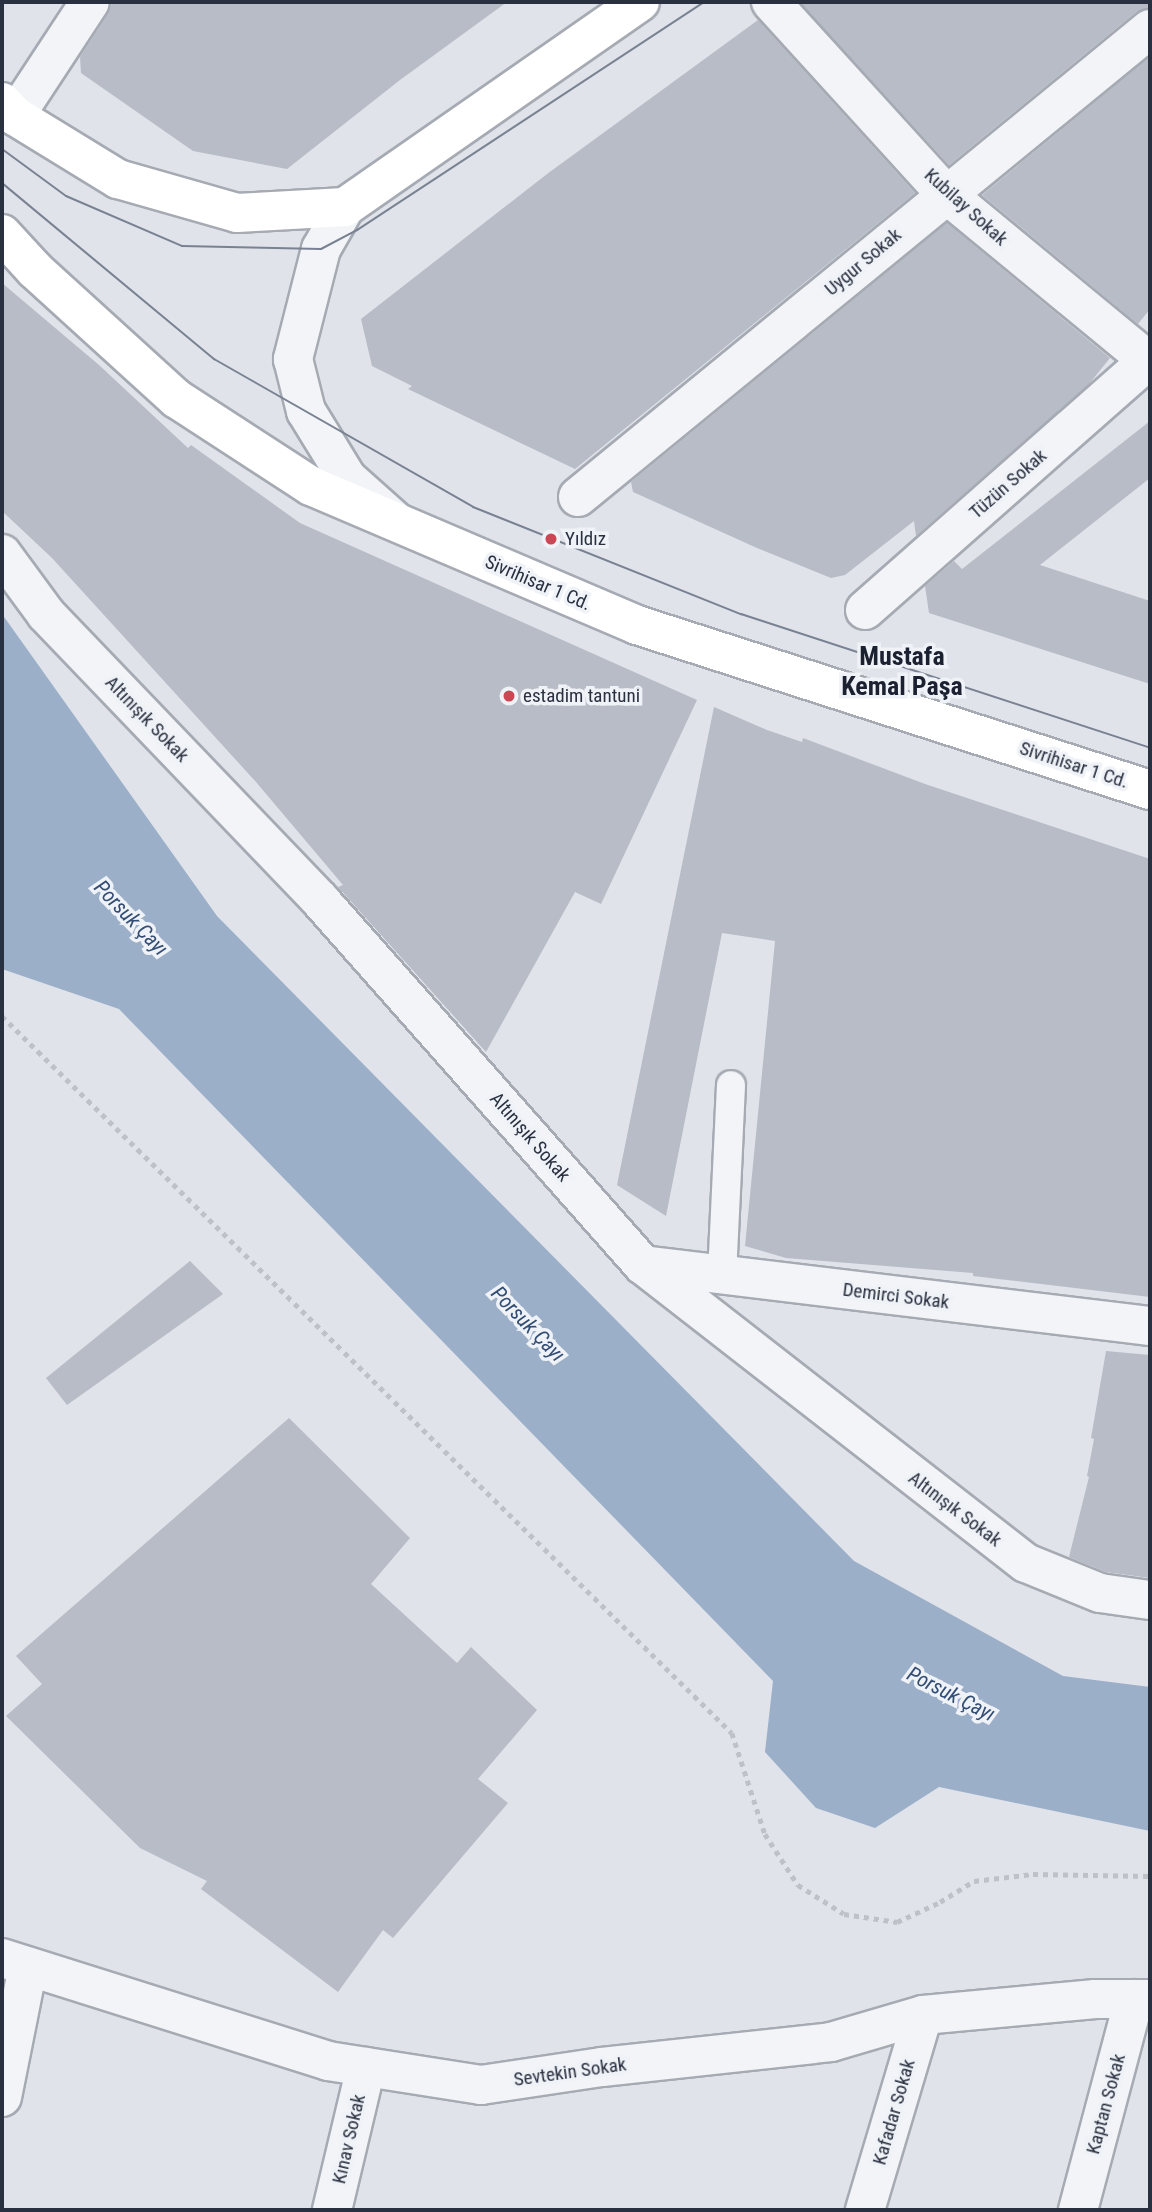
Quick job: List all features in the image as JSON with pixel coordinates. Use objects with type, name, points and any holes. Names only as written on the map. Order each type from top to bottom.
[{"type":"main road","points":[[8,109],[118,179],[197,202],[237,213],[345,207],[640,2]]},
{"type":"main road","name":"Sivrihisar 1 Cd.","points":[[2,234],[35,270],[177,399],[311,486],[637,625],[1150,790]]},
{"type":"street","points":[[8,109],[90,2]]},
{"type":"street","name":"Kubilay Sokak","points":[[771,2],[946,194],[1150,360]]},
{"type":"street","name":"Uygur Sokak","points":[[578,497],[1150,29]]},
{"type":"street","points":[[345,207],[321,249],[293,359],[306,411],[347,478],[399,524]]},
{"type":"street","name":"Tüzün Sokak","points":[[865,610],[1150,360]]},
{"type":"street","name":"Altınışık Sokak","points":[[2,554],[46,614],[320,900],[643,1265],[1026,1563],[1100,1593],[1150,1600]]},
{"type":"street","name":"Demirci Sokak","points":[[643,1265],[1150,1326]]},
{"type":"street","points":[[2,2098],[15,1963]]},
{"type":"street","name":"Sevtekin Sokak","points":[[15,1963],[328,2061],[481,2085],[602,2067],[831,2042],[923,2015],[1095,1999],[1142,1999]]},
{"type":"street","name":"Kaptan Sokak","points":[[1078,2210],[1142,1999]]},
{"type":"street","name":"Kafadar Sokak","points":[[865,2210],[923,2015]]},
{"type":"street","name":"Kınav Sokak","points":[[332,2210],[366,2067]]},
{"type":"lane","points":[[722,1276],[731,1085]]},
{"type":"path","points":[[2,1016],[732,1733],[765,1834],[798,1885],[844,1914],[897,1922],[940,1902],[974,1881],[1033,1874],[1150,1876]]},
{"type":"water","name":"Porsuk Çayı","points":[[2,614],[217,916],[854,1561],[1063,1676],[1150,1687],[1150,1831],[939,1787],[875,1828],[816,1808],[765,1752],[773,1681],[119,1009],[2,969]]},
{"type":"building","points":[[112,2],[507,2],[400,80],[287,169],[193,151],[81,73],[80,57],[108,14]]},
{"type":"building","points":[[800,2],[1150,2],[1150,8],[1136,12],[949,165]]},
{"type":"building","points":[[758,20],[915,193],[575,469],[408,389],[412,386],[372,366],[361,319],[547,174]]},
{"type":"building","points":[[1150,57],[1150,309],[1138,324],[982,195]]},
{"type":"building","points":[[947,223],[1110,358],[1089,384],[916,536],[914,521],[845,575],[831,578],[633,492],[631,482]]},
{"type":"building","points":[[2,283],[99,365],[188,448],[191,445],[300,523],[697,700],[601,904],[575,892],[486,1052],[338,887],[343,885],[256,782],[52,558],[2,511]]},
{"type":"building","points":[[1150,421],[1150,478],[1040,565],[1150,601],[1150,684],[929,613],[925,586],[954,561],[962,569]]},
{"type":"building","points":[[714,707],[767,730],[802,742],[803,738],[925,784],[1150,859],[1150,1297],[973,1276],[973,1273],[786,1258],[745,1246],[775,941],[722,933],[666,1216],[617,1185]]},
{"type":"building","points":[[190,1261],[223,1294],[67,1405],[46,1378]]},
{"type":"building","points":[[1106,1351],[1150,1355],[1150,1578],[1106,1572],[1069,1557],[1089,1477],[1087,1476],[1094,1439],[1091,1438]]},
{"type":"building","points":[[289,1418],[410,1538],[371,1584],[457,1663],[471,1647],[537,1710],[478,1779],[508,1803],[393,1938],[383,1930],[338,1992],[201,1889],[207,1881],[140,1848],[6,1716],[42,1684],[16,1656]]},
{"type":"tram line","points":[[2,149],[66,196],[182,246],[321,249],[357,230],[704,2]]},
{"type":"tram line","points":[[2,183],[214,359],[473,507],[741,614],[1150,748]]},
{"type":"place","name":"Yıldız","points":[[551,539]]},
{"type":"place","name":"estadim tantuni","points":[[509,696]]},
{"type":"district","name":"Mustafa Kemal Paşa","points":[[902,672]]}]
